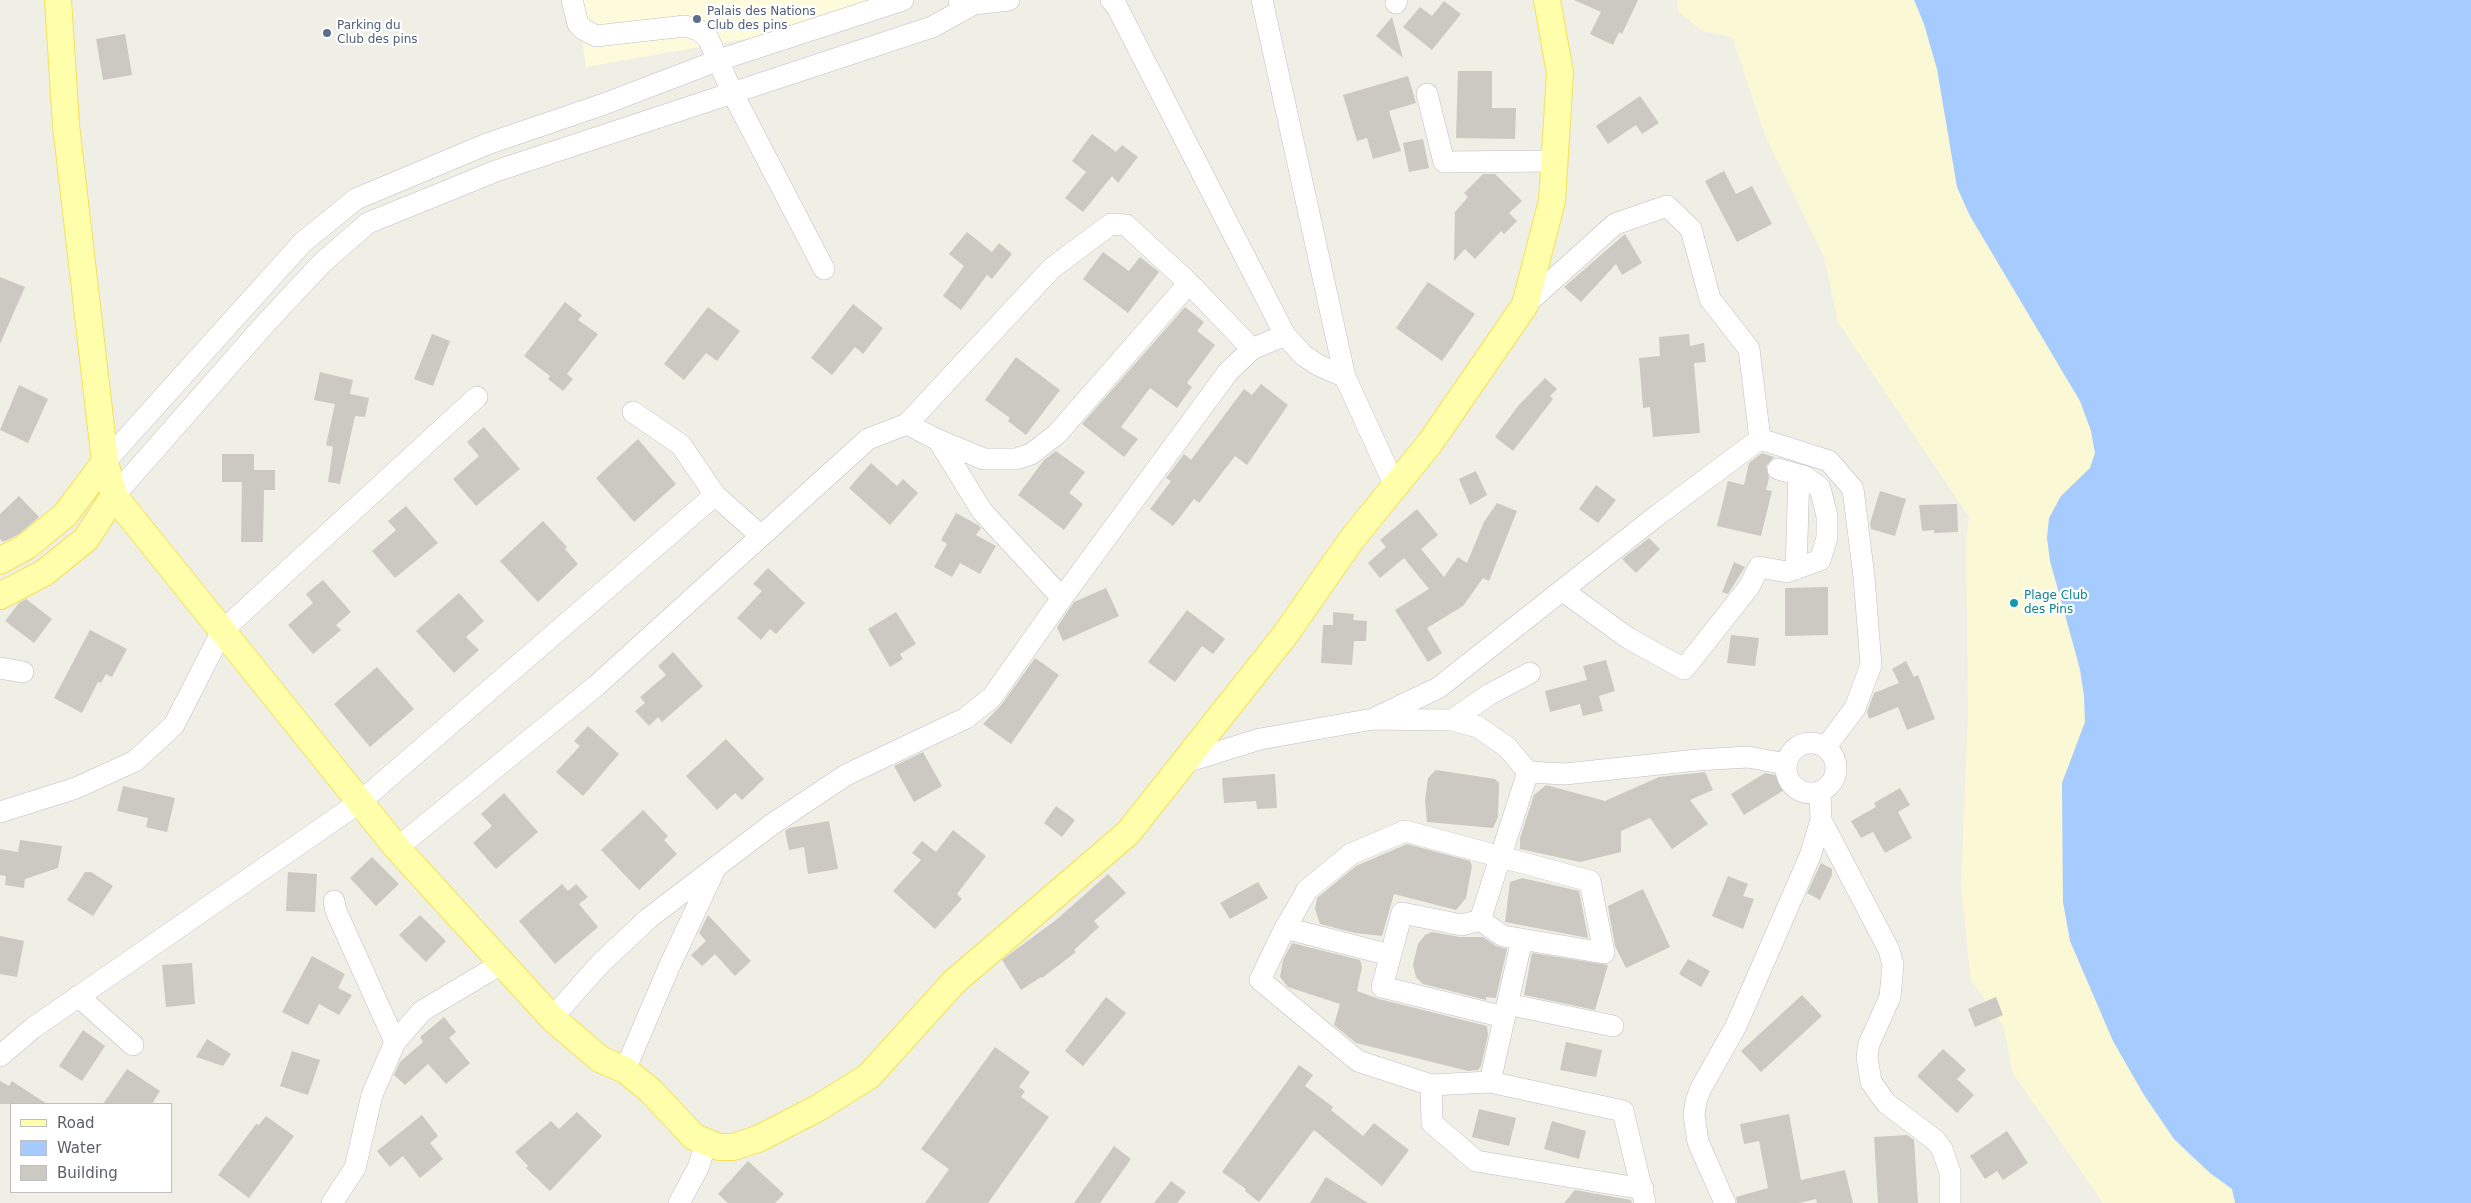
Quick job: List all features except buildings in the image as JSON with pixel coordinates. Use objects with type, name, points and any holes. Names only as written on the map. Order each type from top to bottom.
[{"type":"main road","points":[[58,0],[66,125],[105,462],[114,496],[397,848],[501,964],[552,1018],[600,1059],[625,1070],[651,1092],[684,1129],[706,1143],[726,1147],[746,1144],[818,1108],[869,1076],[954,982],[1128,833],[1284,635],[1352,539],[1430,443],[1525,305],[1552,201],[1555,161],[1560,73],[1547,0]]},
{"type":"main road","points":[[0,561],[27,546],[65,515],[105,462]]},
{"type":"main road","points":[[0,596],[44,572],[86,538],[114,496]]},
{"type":"street","points":[[572,0],[578,24],[589,33],[603,36],[685,26],[698,30],[708,38],[732,92],[824,269]]},
{"type":"street","points":[[105,462],[303,242],[356,199],[487,144],[604,104],[719,60],[903,0]]},
{"type":"street","points":[[114,496],[264,324],[323,262],[368,223],[496,171],[932,27],[964,2],[1009,0]]},
{"type":"street","points":[[1111,0],[1117,8],[1285,335],[1303,355],[1318,365],[1345,377]]},
{"type":"street","points":[[1262,0],[1345,377],[1395,486]]},
{"type":"street","points":[[812,30],[824,62]]},
{"type":"street","points":[[1427,94],[1444,162],[1555,161]]},
{"type":"street","points":[[1525,305],[1615,224],[1667,206],[1691,229],[1710,299],[1749,349],[1760,438]]},
{"type":"street","points":[[397,848],[596,686],[868,439],[907,424],[1052,268],[1111,224],[1126,225],[1189,283],[1252,349]]},
{"type":"street","points":[[907,424],[938,440],[984,459],[1016,459],[1031,454],[1057,434],[1189,283]]},
{"type":"street","points":[[552,1018],[575,990],[625,940],[771,825],[846,775],[966,718],[992,697],[1062,598],[1228,372],[1252,349],[1285,335]]},
{"type":"street","points":[[0,812],[76,788],[135,761],[174,725],[222,631],[477,397]]},
{"type":"street","points":[[634,412],[681,445],[715,495],[761,536]]},
{"type":"street","points":[[1374,719],[1438,688],[1760,438]]},
{"type":"street","points":[[1760,438],[1829,461],[1852,489],[1864,577],[1871,665],[1855,708],[1826,747]]},
{"type":"street","points":[[938,440],[982,511],[1062,598]]},
{"type":"street","points":[[1562,590],[1628,638],[1684,669],[1749,587],[1758,567],[1787,572],[1820,560],[1827,538],[1827,516],[1820,488],[1804,476],[1778,469]]},
{"type":"street","points":[[1796,569],[1799,476]]},
{"type":"street","points":[[0,1056],[33,1028],[78,996],[360,802],[715,495]]},
{"type":"street","points":[[0,668],[23,672]]},
{"type":"street","points":[[1452,720],[1490,694],[1530,674]]},
{"type":"street","points":[[1183,763],[1260,740],[1374,719],[1452,720],[1478,727],[1507,747],[1528,772],[1565,774],[1697,760],[1748,757],[1786,764]]},
{"type":"street","points":[[1810,743],[1826,747],[1832,754],[1836,771],[1828,787],[1820,792],[1802,792],[1795,788],[1789,781],[1786,764],[1794,749],[1810,743]]},
{"type":"street","points":[[1480,920],[1528,772]]},
{"type":"street","points":[[1725,1203],[1698,1142],[1694,1115],[1696,1102],[1701,1088],[1736,1026],[1810,856],[1821,820],[1820,792]]},
{"type":"street","points":[[1821,820],[1889,950],[1893,966],[1890,997],[1869,1044],[1867,1057],[1871,1082],[1886,1103],[1935,1140],[1942,1149],[1950,1172],[1950,1203]]},
{"type":"street","points":[[1431,1085],[1432,1123],[1476,1161],[1644,1196],[1623,1111],[1490,1082],[1431,1085],[1358,1061],[1260,980],[1285,928],[1307,890],[1351,854],[1405,831],[1499,858],[1590,881],[1604,953],[1503,936],[1480,920]]},
{"type":"street","points":[[625,1070],[669,967],[716,867]]},
{"type":"street","points":[[334,900],[336,911],[394,1042]]},
{"type":"street","points":[[1480,920],[1462,925],[1402,913],[1382,987],[1505,1011],[1613,1026]]},
{"type":"street","points":[[1285,928],[1390,955]]},
{"type":"street","points":[[1490,1082],[1522,939]]},
{"type":"street","points":[[335,1202],[355,1168],[372,1095],[394,1042],[422,1011],[501,964]]},
{"type":"street","points":[[78,996],[133,1046]]},
{"type":"street","points":[[679,1203],[698,1168],[706,1143]]},
{"type":"shaded area","name":"Palais des Nations Club des pins","points":[[577,0],[874,0],[756,37],[586,67]]},
{"type":"sand","name":"Plage Club des Pins","points":[[1677,0],[1914,0],[1924,24],[1937,69],[1957,187],[1970,216],[2080,401],[2091,431],[2095,453],[2090,468],[2061,496],[2049,518],[2084,696],[2085,722],[2062,783],[2063,902],[2070,941],[2113,1041],[2144,1095],[2174,1139],[2190,1156],[2232,1189],[2235,1203],[2103,1203],[2012,1072],[2004,1027],[1971,980],[1961,885],[1968,713],[1966,538],[1969,517],[1838,322],[1824,257],[1765,135],[1732,37],[1702,31],[1678,11]]},
{"type":"water","points":[[1914,0],[2471,0],[2471,1203],[2235,1203],[2232,1189],[2210,1173],[2174,1139],[2144,1095],[2113,1041],[2070,941],[2063,902],[2062,783],[2085,722],[2084,696],[2080,669],[2050,561],[2047,538],[2049,518],[2061,496],[2090,468],[2095,453],[2091,431],[2080,401],[1970,216],[1957,187],[1937,69],[1924,24]]},
{"type":"place","name":"Palais des Nations Club des pins","points":[[697,19]]},
{"type":"place","name":"Parking du Club des pins","points":[[327,33]]},
{"type":"place","name":"Plage Club des Pins","points":[[2014,603]]}]
